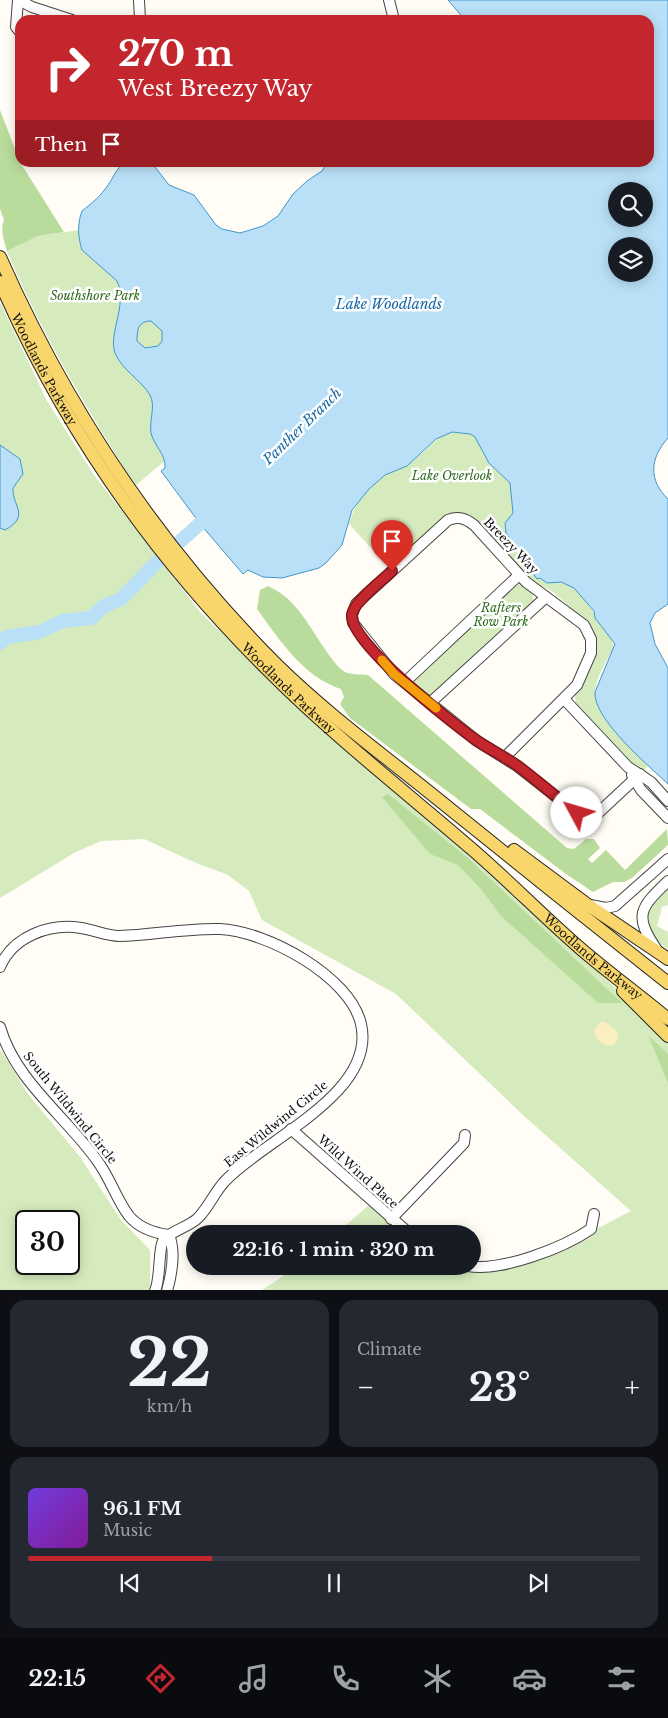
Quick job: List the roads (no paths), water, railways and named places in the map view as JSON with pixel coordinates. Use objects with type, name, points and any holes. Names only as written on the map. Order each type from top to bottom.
[{"type":"main road","name":"Woodlands Parkway","points":[[0,257],[23,310],[123,490]]},
{"type":"main road","name":"Woodlands Parkway","points":[[0,282],[44,374],[88,449],[172,547],[214,604],[271,674],[329,728],[475,852],[583,950],[668,1019]]},
{"type":"main road","name":"Woodlands Parkway","points":[[214,604],[278,666],[338,720],[668,983]]},
{"type":"main road","points":[[395,765],[414,775],[588,905],[664,956]]},
{"type":"main road","points":[[583,950],[668,1036]]},
{"type":"street","points":[[17,15],[19,0],[57,15]]},
{"type":"street","points":[[139,0],[140,15]]},
{"type":"street","points":[[389,0],[393,15]]},
{"type":"street","points":[[40,15],[42,10]]},
{"type":"street","name":"Breezy Way","points":[[405,682],[373,650],[353,623],[352,615],[356,604],[448,520],[454,517],[467,520],[519,575],[584,625],[591,639],[591,654],[577,685],[564,699]]},
{"type":"street","points":[[519,575],[405,682],[477,741],[504,757],[582,816],[596,815],[637,777]]},
{"type":"street","points":[[430,703],[546,597]]},
{"type":"street","points":[[504,757],[512,747],[564,699],[637,777],[668,818]]},
{"type":"street","points":[[637,777],[668,801]]},
{"type":"street","points":[[588,905],[606,908],[615,906],[668,859]]},
{"type":"street","points":[[664,956],[645,932],[642,916],[646,902],[668,881]]},
{"type":"street","name":"East Wildwind Circle","points":[[2,963],[16,946],[31,935],[55,926],[80,928],[116,936],[219,929],[237,931],[268,942],[306,962],[339,987],[350,1000],[361,1024],[360,1058],[354,1072],[344,1085],[225,1180],[198,1218],[185,1228],[169,1235]]},
{"type":"street","name":"South Wildwind Circle","points":[[0,1027],[19,1067],[96,1158],[109,1177],[128,1215],[145,1229],[169,1235]]},
{"type":"street","name":"Wild Wind Place","points":[[291,1129],[399,1225]]},
{"type":"street","points":[[391,1219],[464,1143],[465,1135]]},
{"type":"street","points":[[481,1266],[521,1260],[564,1244],[591,1229],[594,1214]]},
{"type":"street","points":[[155,1290],[159,1281],[162,1242],[169,1235],[172,1244],[172,1261],[167,1290]]},
{"type":"water","name":"Lake Woodlands","points":[[448,0],[668,0],[668,438],[655,461],[654,477],[668,499],[668,604],[655,613],[650,623],[655,644],[668,668],[668,784],[623,741],[603,715],[597,703],[595,692],[615,644],[595,618],[594,611],[574,588],[561,582],[547,583],[540,578],[537,579],[506,533],[505,523],[513,513],[510,483],[489,463],[475,437],[470,434],[452,432],[436,439],[407,466],[385,475],[369,489],[352,510],[342,545],[326,563],[319,568],[282,578],[263,577],[248,570],[243,574],[201,525],[161,471],[165,468],[164,458],[151,433],[152,399],[146,389],[122,364],[115,353],[114,337],[120,290],[117,281],[82,250],[79,226],[82,211],[102,193],[120,167],[155,167],[169,185],[194,195],[216,225],[222,229],[240,233],[263,226],[278,216],[293,194],[322,171],[324,167],[654,167],[654,15],[461,15]],"holes":[[[147,321],[151,321],[162,331],[162,341],[158,346],[145,348],[137,341],[139,327]]]},
{"type":"water","points":[[0,445],[20,459],[23,474],[13,488],[19,515],[13,525],[5,530],[0,528]]},
{"type":"waterway","name":"Panther Branch","points":[[0,643],[7,637],[39,632],[63,621],[91,618],[104,606],[121,599],[156,563],[213,512]]},
{"type":"park label","name":"Southshore Park","points":[[95,296]]},
{"type":"park label","name":"Lake Overlook","points":[[452,476]]},
{"type":"park label","name":"Rafters Row Park","points":[[501,615]]}]
